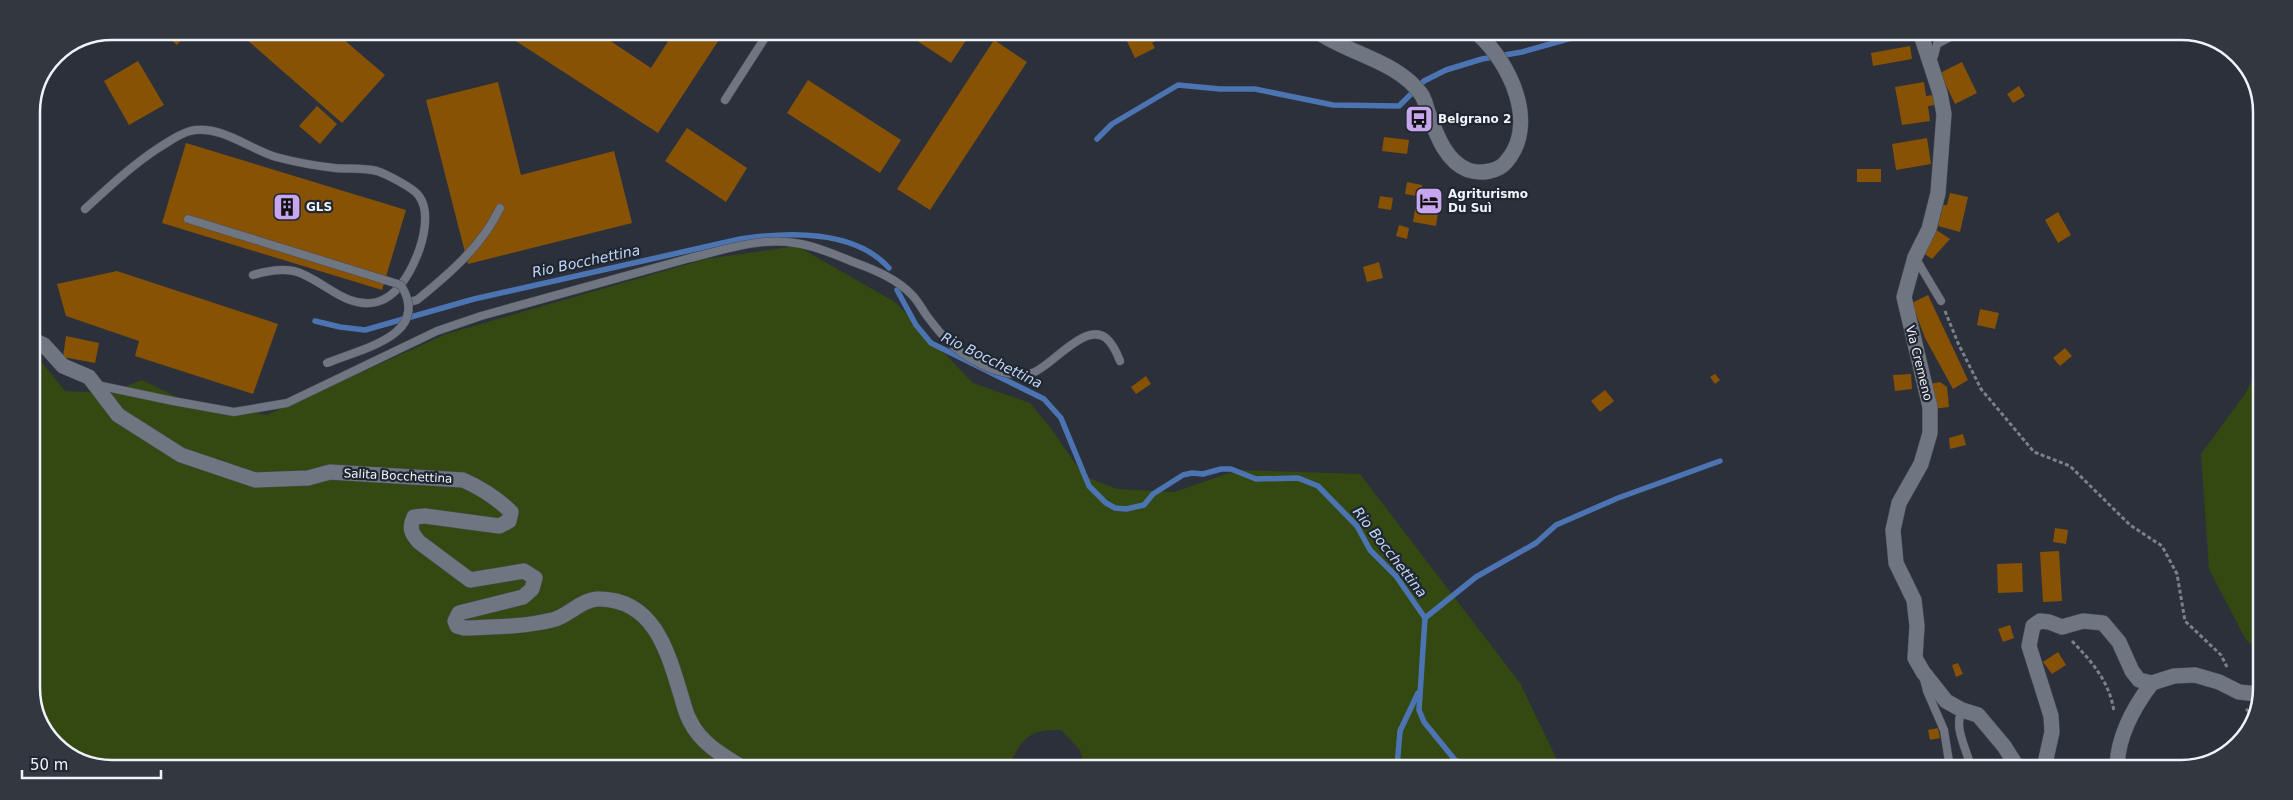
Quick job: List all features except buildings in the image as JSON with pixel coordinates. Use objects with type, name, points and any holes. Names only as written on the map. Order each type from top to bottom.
[{"type":"street","points":[[1334,40],[1395,70],[1422,95],[1443,148],[1454,162],[1468,170],[1487,172],[1501,168],[1511,156],[1520,139],[1521,118],[1513,86],[1490,45],[1485,40]]},
{"type":"street","name":"Via Cremeno","points":[[1922,40],[1940,94],[1944,114],[1938,194],[1929,229],[1915,257],[1904,298],[1930,407],[1930,433],[1921,464],[1899,503],[1892,530],[1896,564],[1914,600],[1917,626],[1915,658],[1923,672],[1946,701],[1962,710],[1978,715],[2004,746],[2013,760]]},
{"type":"street","name":"Salita Bocchettina","points":[[40,343],[44,345],[63,366],[89,377],[118,415],[181,454],[254,480],[308,478],[330,472],[463,480],[477,486],[511,512],[509,521],[499,526],[425,516],[414,517],[410,526],[412,535],[418,542],[470,580],[524,571],[534,578],[532,589],[523,597],[459,614],[454,621],[457,626],[464,628],[518,626],[554,620],[576,607],[597,599],[616,600],[631,607],[648,619],[664,644],[689,720],[703,740],[731,760]]},
{"type":"street","points":[[2046,760],[2052,732],[2051,716],[2029,646],[2033,626],[2040,621],[2062,627],[2088,621],[2103,623],[2119,642],[2135,676],[2139,680],[2152,683],[2174,676],[2195,675],[2218,682],[2239,692],[2252,693]]},
{"type":"street","points":[[2117,760],[2123,734],[2132,712],[2152,683]]},
{"type":"lane","points":[[725,100],[764,40]]},
{"type":"lane","points":[[1928,59],[1934,56],[1937,44],[1945,40]]},
{"type":"lane","points":[[85,209],[131,166],[175,137],[191,131],[207,131],[228,136],[275,157],[333,168],[376,171],[405,185],[419,196],[424,211],[424,231],[418,252],[409,273],[392,294],[378,302],[352,301],[294,271],[274,269],[253,275]]},
{"type":"lane","points":[[409,302],[417,300],[466,256],[485,236],[500,208]]},
{"type":"lane","points":[[188,219],[401,284],[409,302],[401,329],[394,336],[327,363]]},
{"type":"lane","name":"Salita Bocchettina","points":[[94,384],[173,402],[234,412],[287,403],[437,331],[481,316],[690,258],[732,248],[777,242],[793,242],[823,250],[866,267],[897,283],[912,295],[947,341],[966,357],[984,366],[1008,373],[1033,373],[1069,346],[1091,335],[1098,334],[1106,338],[1120,361]]},
{"type":"lane","points":[[1915,257],[1941,301]]},
{"type":"lane","points":[[1923,672],[1927,691],[1944,730],[1949,760]]},
{"type":"lane","points":[[1962,710],[1957,719],[1969,760]]},
{"type":"path","points":[[1941,301],[1958,342],[1981,388],[2034,452],[2070,466],[2130,525],[2162,546],[2177,574],[2185,621],[2221,656],[2249,712]]},
{"type":"path","points":[[2055,626],[2088,657],[2103,677],[2113,700],[2116,719]]},
{"type":"green space","points":[[797,246],[895,302],[973,383],[1030,403],[1050,427],[1084,476],[1117,489],[1174,492],[1238,470],[1360,474],[1520,683],[1557,760],[1082,760],[1080,750],[1061,730],[1050,730],[1028,737],[1018,748],[1012,760],[112,760],[80,753],[55,732],[47,720],[40,693],[40,360],[65,391],[109,393],[142,380],[179,398],[267,415],[446,334],[706,259]]},
{"type":"green space","points":[[2253,379],[2253,645],[2246,640],[2209,569],[2201,454],[2245,394]]},
{"type":"waterway","points":[[1097,139],[1112,124],[1178,85],[1220,89],[1255,89],[1333,105],[1399,106],[1424,81],[1446,70],[1482,59],[1522,52],[1565,40]]},
{"type":"waterway","name":"Rio Bocchettina","points":[[315,321],[365,330],[474,299],[740,239],[778,235],[819,236],[839,240],[858,246],[874,255],[889,268]]},
{"type":"waterway","name":"Rio Bocchettina","points":[[897,290],[916,325],[931,343],[1044,399],[1061,418],[1089,486],[1106,503],[1115,508],[1126,509],[1144,505],[1153,494],[1183,475],[1192,473],[1203,474],[1221,469],[1231,469],[1256,479],[1298,478],[1318,486],[1357,526],[1370,550],[1396,576],[1425,618],[1419,710],[1424,722],[1455,760]]},
{"type":"waterway","points":[[1425,618],[1476,577],[1536,543],[1556,525],[1618,498],[1720,461]]},
{"type":"waterway","points":[[1398,760],[1400,731],[1418,693]]},
{"type":"place","name":"Belgrano 2","points":[[1419,119]]},
{"type":"place","name":"Agriturismo Du Suì","points":[[1429,201]]},
{"type":"place","name":"GLS","points":[[287,207]]}]
